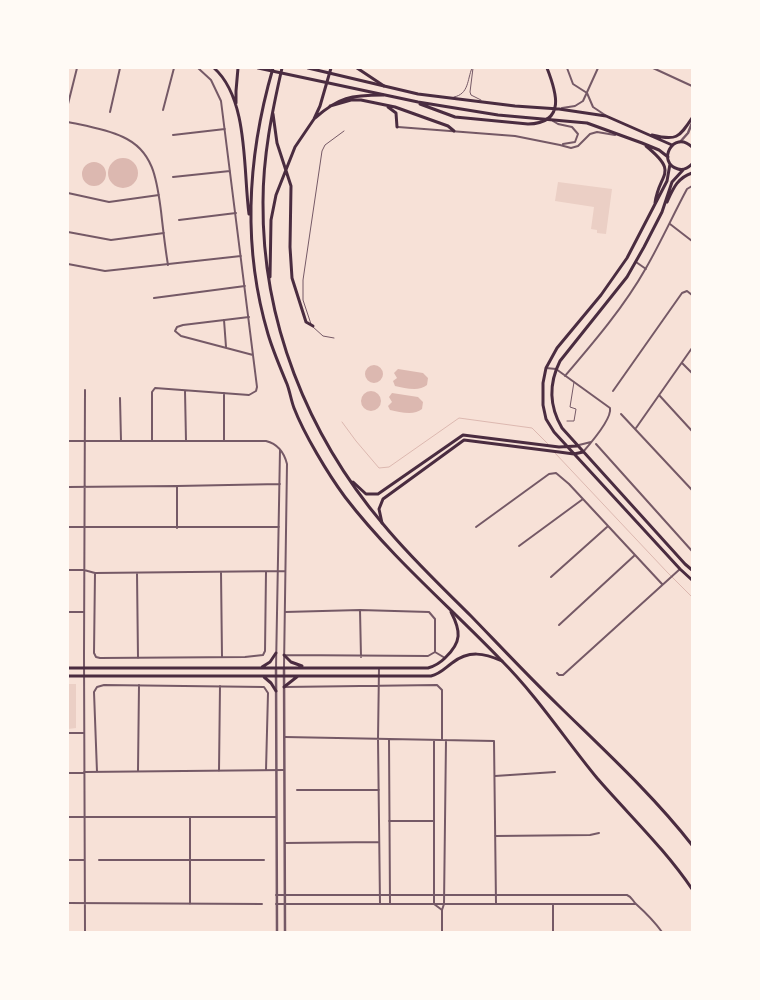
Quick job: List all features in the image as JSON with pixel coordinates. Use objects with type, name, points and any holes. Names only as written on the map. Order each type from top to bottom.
[{"type":"main road","points":[[214,68],[222,75],[230,87],[237,111],[242,135],[247,202],[261,302],[268,332],[302,426],[344,496],[386,545],[503,662],[554,722],[595,775],[674,863],[692,889]]},
{"type":"main road","points":[[237,111],[238,68]]},
{"type":"main road","points":[[258,68],[418,102],[498,115],[587,123],[659,150],[668,157]]},
{"type":"main road","points":[[250,225],[256,142],[265,96],[273,68]]},
{"type":"main road","points":[[282,68],[266,148],[263,202],[264,236],[269,282],[279,329],[301,392],[324,440],[348,479],[382,524],[660,808],[692,845]]},
{"type":"main road","points":[[308,68],[418,94],[606,116],[672,145]]},
{"type":"main road","points":[[269,282],[271,268],[271,220],[276,195],[295,147],[314,119],[322,100],[331,68]]},
{"type":"main road","points":[[357,68],[384,86]]},
{"type":"main road","points":[[418,102],[426,107],[455,117],[528,124],[543,121],[554,110],[556,98],[547,68]]},
{"type":"main road","points":[[314,119],[330,106],[351,96],[383,96]]},
{"type":"main road","points":[[330,106],[351,100],[385,105],[448,126],[454,131]]},
{"type":"main road","points":[[385,105],[396,113],[397,127]]},
{"type":"main road","points":[[273,111],[277,144],[290,186],[290,267],[292,278],[306,322],[313,326]]},
{"type":"main road","points":[[646,134],[667,139],[675,138],[682,134],[692,118]]},
{"type":"main road","points":[[692,147],[688,143],[680,142],[672,145],[668,157],[670,164],[668,177],[632,250],[619,272],[557,348],[546,368],[543,383],[544,414],[549,426],[692,580]]},
{"type":"main road","points":[[642,143],[659,157],[665,171],[654,206]]},
{"type":"main road","points":[[670,164],[683,170]]},
{"type":"main road","points":[[662,212],[672,182],[683,170],[691,167]]},
{"type":"main road","points":[[692,173],[684,176],[675,185],[636,262],[609,301],[562,357],[556,369],[552,387],[554,411],[562,428],[692,570]]},
{"type":"main road","points":[[348,479],[366,494],[378,494],[463,435],[569,448],[578,446]]},
{"type":"main road","points":[[382,524],[379,507],[383,499],[464,440],[574,454],[583,452]]},
{"type":"main road","points":[[68,668],[428,668],[436,666],[445,658],[455,646],[459,637],[458,626],[449,607]]},
{"type":"main road","points":[[259,668],[270,662],[276,653]]},
{"type":"main road","points":[[68,676],[431,676],[444,670],[459,658],[475,654],[484,654],[503,662]]},
{"type":"main road","points":[[284,655],[291,662],[306,668]]},
{"type":"main road","points":[[263,676],[276,691]]},
{"type":"main road","points":[[284,687],[298,676]]},
{"type":"street","points":[[68,104],[77,68]]},
{"type":"street","points":[[110,112],[120,68]]},
{"type":"street","points":[[163,110],[174,68]]},
{"type":"street","points":[[152,441],[152,392],[154,389],[250,395],[256,391],[257,387],[221,101],[211,80],[198,68]]},
{"type":"street","points":[[567,68],[573,84],[587,93],[593,106],[606,116]]},
{"type":"street","points":[[559,109],[581,103],[598,68]]},
{"type":"street","points":[[653,68],[692,86]]},
{"type":"street","points":[[552,120],[558,124],[572,127],[578,134],[575,142],[560,144]]},
{"type":"street","points":[[68,122],[110,131],[133,142],[151,163],[157,181],[168,265]]},
{"type":"street","points":[[680,142],[688,134],[692,123]]},
{"type":"street","points":[[397,127],[515,136],[574,148],[590,134],[597,132],[625,137]]},
{"type":"street","points":[[173,135],[225,129]]},
{"type":"street","points":[[173,177],[230,171]]},
{"type":"street","points":[[565,376],[615,315],[646,269],[685,192],[692,186]]},
{"type":"street","points":[[68,194],[108,202],[159,195]]},
{"type":"street","points":[[179,220],[236,213]]},
{"type":"street","points":[[670,224],[692,241]]},
{"type":"street","points":[[68,232],[111,240],[164,233]]},
{"type":"street","points":[[68,264],[105,271],[241,256]]},
{"type":"street","points":[[636,262],[646,269]]},
{"type":"street","points":[[154,298],[245,286]]},
{"type":"street","points":[[613,390],[682,293],[687,291],[692,295]]},
{"type":"street","points":[[248,317],[177,326],[175,331],[181,336],[253,355]]},
{"type":"street","points":[[224,320],[226,348]]},
{"type":"street","points":[[636,429],[692,348]]},
{"type":"street","points":[[682,363],[692,373]]},
{"type":"street","points":[[546,368],[556,369],[608,406],[610,410],[610,414],[592,442],[583,452]]},
{"type":"street","points":[[84,932],[85,390]]},
{"type":"street","points":[[185,390],[186,441]]},
{"type":"street","points":[[224,393],[224,441]]},
{"type":"street","points":[[659,395],[692,431]]},
{"type":"street","points":[[120,398],[121,441]]},
{"type":"street","points":[[621,414],[692,490]]},
{"type":"street","points":[[68,441],[266,441],[275,444],[280,449],[287,464],[284,655],[285,932]]},
{"type":"street","points":[[578,446],[592,442]]},
{"type":"street","points":[[596,444],[692,550]]},
{"type":"street","points":[[276,932],[276,653],[280,449]]},
{"type":"street","points":[[476,527],[553,472],[558,473],[662,584]]},
{"type":"street","points":[[68,487],[280,484]]},
{"type":"street","points":[[177,528],[178,486]]},
{"type":"street","points":[[518,546],[583,498]]},
{"type":"street","points":[[551,577],[608,526]]},
{"type":"street","points":[[68,527],[279,527]]},
{"type":"street","points":[[559,625],[635,555]]},
{"type":"street","points":[[558,673],[563,675],[680,569]]},
{"type":"street","points":[[68,570],[95,572],[285,571]]},
{"type":"street","points":[[95,572],[94,653],[100,658],[259,657],[264,654],[266,572]]},
{"type":"street","points":[[137,572],[138,658]]},
{"type":"street","points":[[221,572],[222,657]]},
{"type":"street","points":[[285,612],[360,610],[431,613],[435,619],[435,652]]},
{"type":"street","points":[[360,610],[361,657]]},
{"type":"street","points":[[68,612],[84,612]]},
{"type":"street","points":[[284,655],[428,656],[435,652]]},
{"type":"street","points":[[435,652],[445,658]]},
{"type":"street","points":[[379,668],[380,904]]},
{"type":"street","points":[[97,772],[95,690],[102,685],[262,686],[267,690],[266,770]]},
{"type":"street","points":[[138,772],[139,685]]},
{"type":"street","points":[[219,771],[220,686]]},
{"type":"street","points":[[284,687],[436,686],[441,688],[442,740]]},
{"type":"street","points":[[68,733],[84,733]]},
{"type":"street","points":[[284,737],[494,741],[496,904]]},
{"type":"street","points":[[389,739],[390,904]]},
{"type":"street","points":[[434,740],[433,895],[434,904],[442,910]]},
{"type":"street","points":[[442,932],[446,740]]},
{"type":"street","points":[[68,773],[284,770]]},
{"type":"street","points":[[495,776],[555,772]]},
{"type":"street","points":[[297,790],[379,790]]},
{"type":"street","points":[[68,817],[276,817]]},
{"type":"street","points":[[190,817],[190,904]]},
{"type":"street","points":[[389,821],[433,821]]},
{"type":"street","points":[[495,836],[590,835],[599,833]]},
{"type":"street","points":[[285,843],[379,842]]},
{"type":"street","points":[[68,860],[84,860]]},
{"type":"street","points":[[99,860],[264,860]]},
{"type":"street","points":[[276,895],[627,895],[643,908],[662,932]]},
{"type":"street","points":[[68,903],[262,904]]},
{"type":"street","points":[[276,904],[636,904]]},
{"type":"street","points":[[552,904],[552,932]]},
{"type":"lane","points":[[448,98],[463,94],[473,68]]},
{"type":"lane","points":[[473,68],[470,92],[471,95],[484,102]]},
{"type":"lane","points":[[334,338],[323,336],[309,320],[303,300],[303,280],[323,147],[344,131]]},
{"type":"lane","points":[[567,421],[574,422],[576,409],[570,407],[574,382]]},
{"type":"shaded area","points":[[123,158],[129,159],[137,167],[137,179],[129,187],[123,188],[117,187],[109,179],[108,173],[109,167],[117,159]]},
{"type":"shaded area","points":[[94,162],[103,165],[106,174],[103,183],[94,186],[85,183],[82,174],[85,165]]},
{"type":"shaded area","points":[[558,182],[612,189],[606,234],[597,233],[597,230],[591,229],[594,207],[555,201]]},
{"type":"shaded area","points":[[374,365],[380,368],[383,374],[380,380],[374,383],[368,380],[365,374],[368,368]]},
{"type":"shaded area","points":[[398,369],[423,373],[428,378],[427,385],[416,389],[395,386],[393,381],[397,378],[394,373]]},
{"type":"shaded area","points":[[371,391],[378,394],[381,401],[378,408],[371,411],[364,408],[361,401],[364,394]]},
{"type":"shaded area","points":[[392,393],[418,397],[423,402],[422,409],[411,413],[390,410],[388,406],[392,402],[389,397]]},
{"type":"shaded area","points":[[68,684],[76,684],[76,728],[68,729]]},
{"type":"waterway","points":[[342,422],[379,468],[389,467],[459,418],[532,428],[548,444]]},
{"type":"waterway","points":[[555,453],[692,597]]}]
